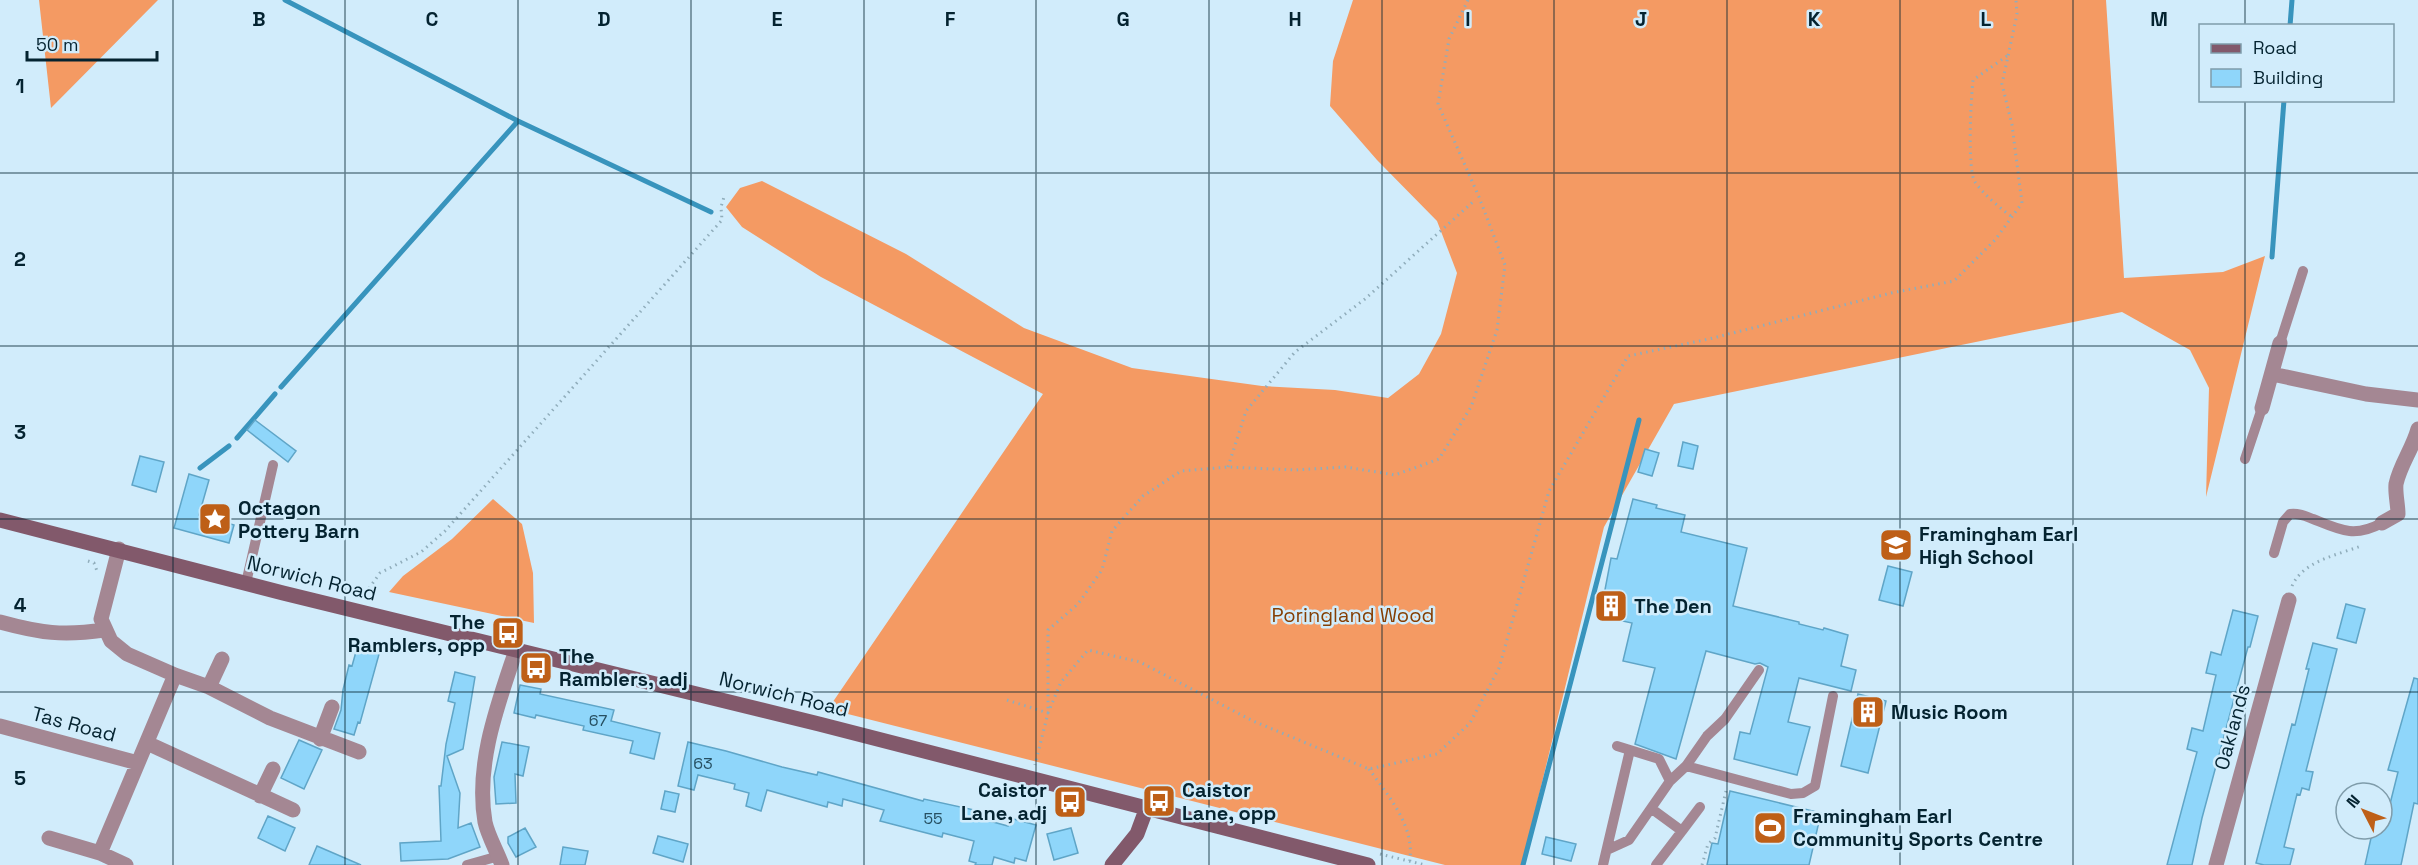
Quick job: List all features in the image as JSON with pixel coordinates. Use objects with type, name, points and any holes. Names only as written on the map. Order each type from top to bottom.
[{"type":"main road","name":"Norwich Road","points":[[0,520],[1148,807],[1368,865]]},
{"type":"main road","points":[[1112,865],[1137,834],[1148,807]]},
{"type":"street","points":[[2262,408],[2280,343]]},
{"type":"street","points":[[2272,374],[2366,394],[2418,399]]},
{"type":"street","points":[[2382,523],[2405,513],[2396,487],[2414,445],[2418,429]]},
{"type":"street","points":[[119,549],[101,619],[104,630],[111,641],[127,654],[208,687],[270,718],[359,752]]},
{"type":"street","name":"Oaklands","points":[[2216,865],[2289,600]]},
{"type":"street","points":[[0,622],[55,634],[104,630]]},
{"type":"street","points":[[501,861],[485,824],[482,785],[490,736],[516,650]]},
{"type":"street","points":[[208,687],[222,659]]},
{"type":"street","points":[[100,853],[175,675]]},
{"type":"street","points":[[320,739],[332,707]]},
{"type":"street","name":"Tas Road","points":[[0,726],[138,763]]},
{"type":"street","points":[[147,743],[293,810]]},
{"type":"street","points":[[260,796],[273,770]]},
{"type":"street","points":[[49,838],[100,853],[126,865]]},
{"type":"lane","points":[[2280,343],[2303,271]]},
{"type":"lane","points":[[2245,459],[2262,408]]},
{"type":"lane","points":[[246,583],[273,465]]},
{"type":"lane","points":[[2274,553],[2283,522],[2290,514],[2298,513],[2341,530],[2353,532],[2369,530],[2382,523]]},
{"type":"lane","points":[[1607,850],[1629,840],[1670,781],[1686,766],[1707,736],[1725,719],[1759,670]]},
{"type":"lane","points":[[1686,766],[1791,794],[1803,793],[1815,786],[1833,696]]},
{"type":"lane","points":[[1617,746],[1659,759],[1670,781]]},
{"type":"lane","points":[[1603,865],[1630,750]]},
{"type":"lane","points":[[1656,865],[1700,807]]},
{"type":"lane","points":[[1652,809],[1682,831]]},
{"type":"lane","points":[[467,865],[501,861]]},
{"type":"path","points":[[1048,713],[1048,630],[1077,604],[1102,570],[1112,531],[1143,496],[1181,471],[1228,467],[1295,470],[1347,467],[1395,475],[1439,459],[1471,406],[1497,330],[1505,265],[1479,197],[1438,104],[1449,39],[1468,0]]},
{"type":"path","points":[[1032,778],[1048,713],[1061,682],[1088,650],[1140,662],[1253,721],[1370,769],[1437,754],[1470,723],[1499,668],[1549,491],[1628,356],[1709,339],[1891,293],[1954,282],[1995,240],[2022,203],[2012,125],[2002,84],[2017,14],[2016,0]]},
{"type":"path","points":[[2008,55],[1973,80],[1969,113],[1973,180],[1995,204],[2012,217]]},
{"type":"path","points":[[357,611],[364,593],[380,573],[421,552],[445,531],[722,220],[721,207],[724,197]]},
{"type":"path","points":[[1228,467],[1246,411],[1296,352],[1365,299],[1476,200]]},
{"type":"path","points":[[2289,600],[2295,578],[2304,569],[2362,546]]},
{"type":"path","points":[[1007,700],[1048,713]]},
{"type":"path","points":[[1370,769],[1402,815],[1412,851],[1409,865]]},
{"type":"path","points":[[1702,865],[1708,844],[1715,838],[1730,778]]},
{"type":"green space","points":[[39,0],[158,0],[51,108]]},
{"type":"green space","name":"Poringland Wood","points":[[1353,0],[2106,0],[2124,278],[2223,272],[2265,256],[2206,497],[2209,388],[2190,350],[2122,312],[1674,404],[1604,527],[1522,865],[1445,865],[828,709],[1043,394],[821,277],[742,227],[726,207],[740,188],[762,181],[906,254],[1024,328],[1132,368],[1262,386],[1335,390],[1388,398],[1419,374],[1441,334],[1457,273],[1437,221],[1377,160],[1330,106],[1333,61]]},
{"type":"green space","points":[[493,499],[522,524],[533,573],[534,623],[389,592],[403,576],[452,539]]},
{"type":"building","points":[[255,420],[296,451],[288,462],[247,430]]},
{"type":"building","points":[[1683,442],[1698,446],[1693,469],[1678,466]]},
{"type":"building","points":[[1645,449],[1659,453],[1652,476],[1638,472]]},
{"type":"building","points":[[140,456],[164,462],[156,492],[132,485]]},
{"type":"building","points":[[189,474],[209,480],[199,515],[234,525],[229,543],[174,528]]},
{"type":"building","points":[[1633,499],[1657,505],[1656,508],[1685,515],[1681,532],[1747,548],[1733,606],[1848,635],[1841,666],[1856,670],[1851,691],[1799,678],[1788,722],[1810,727],[1797,775],[1734,759],[1740,732],[1750,734],[1768,667],[1760,663],[1755,664],[1706,651],[1676,759],[1635,744],[1655,668],[1623,661],[1632,623],[1600,616],[1611,558],[1617,559]]},
{"type":"building","points":[[1888,566],[1912,572],[1903,606],[1879,600]]},
{"type":"building","points":[[2346,604],[2365,609],[2356,643],[2337,638]]},
{"type":"building","points":[[2233,610],[2258,616],[2250,647],[2248,647],[2202,818],[2192,865],[2167,865],[2197,752],[2187,749],[2192,728],[2203,731],[2216,675],[2206,673],[2211,652],[2221,655]]},
{"type":"building","points":[[359,641],[381,647],[360,723],[358,722],[354,735],[334,729],[341,710],[349,665],[352,666]]},
{"type":"building","points":[[2313,643],[2337,649],[2306,771],[2313,772],[2309,790],[2302,788],[2300,795],[2297,794],[2284,847],[2294,849],[2290,865],[2264,865],[2256,863],[2292,724],[2295,725]]},
{"type":"building","points":[[455,672],[475,677],[463,749],[447,756],[460,793],[458,828],[471,823],[480,847],[448,859],[401,861],[400,843],[441,841],[439,786],[441,786],[446,744],[455,703],[448,701]]},
{"type":"building","points":[[2414,678],[2418,679],[2418,804],[2414,803],[2401,865],[2365,865],[2370,841],[2394,841],[2394,788],[2398,772],[2388,770]]},
{"type":"building","points":[[520,685],[541,689],[540,694],[614,710],[611,721],[660,733],[654,759],[630,753],[633,741],[583,730],[584,726],[536,715],[535,718],[514,713]]},
{"type":"building","points":[[1858,694],[1886,701],[1868,773],[1841,766]]},
{"type":"building","points":[[299,740],[322,750],[304,789],[281,778]]},
{"type":"building","points":[[502,742],[529,747],[523,776],[515,774],[516,803],[496,804],[494,777]]},
{"type":"building","points":[[688,742],[782,767],[817,775],[818,772],[923,801],[924,799],[979,811],[978,818],[1008,826],[1010,818],[1036,825],[1026,861],[1015,858],[1014,863],[994,857],[992,865],[975,865],[976,863],[969,861],[974,841],[943,833],[942,837],[880,821],[884,810],[843,799],[842,806],[828,802],[827,807],[767,790],[761,811],[746,806],[749,793],[734,789],[735,784],[698,775],[694,790],[678,786]]},
{"type":"building","points":[[665,791],[679,794],[675,812],[661,809]]},
{"type":"building","name":"Framingham Earl Community Sports Centre","points":[[1730,791],[1821,813],[1809,865],[1707,865],[1712,843],[1718,844]]},
{"type":"building","points":[[268,816],[295,828],[285,851],[258,838]]},
{"type":"building","points":[[525,828],[536,847],[516,857],[508,843],[508,837]]},
{"type":"building","points":[[1071,828],[1078,853],[1054,860],[1047,834]]},
{"type":"building","points":[[658,836],[688,844],[683,862],[653,853]]},
{"type":"building","points":[[1546,837],[1576,844],[1571,861],[1542,854]]},
{"type":"building","points":[[317,846],[361,865],[309,865]]},
{"type":"building","points":[[563,847],[588,851],[585,865],[560,865]]},
{"type":"waterway","points":[[285,0],[518,121],[711,212]]},
{"type":"waterway","points":[[2290,24],[2292,0]]},
{"type":"waterway","points":[[2272,257],[2284,102]]},
{"type":"waterway","points":[[281,387],[518,121]]},
{"type":"waterway","points":[[237,438],[275,394]]},
{"type":"waterway","points":[[1523,865],[1639,420]]},
{"type":"waterway","points":[[200,468],[229,446]]},
{"type":"place","name":"Octagon Pottery Barn","points":[[215,519]]},
{"type":"place","name":"Framingham Earl High School","points":[[1896,545]]},
{"type":"place","name":"The Den","points":[[1611,606]]},
{"type":"place","name":"The Ramblers, opp","points":[[508,633]]},
{"type":"place","name":"The Ramblers, adj","points":[[536,668]]},
{"type":"place","name":"Music Room","points":[[1868,712]]},
{"type":"place","name":"Caistor Lane, opp","points":[[1159,801]]},
{"type":"place","name":"Caistor Lane, adj","points":[[1070,802]]},
{"type":"place","name":"Framingham Earl Community Sports Centre","points":[[1770,828]]}]
